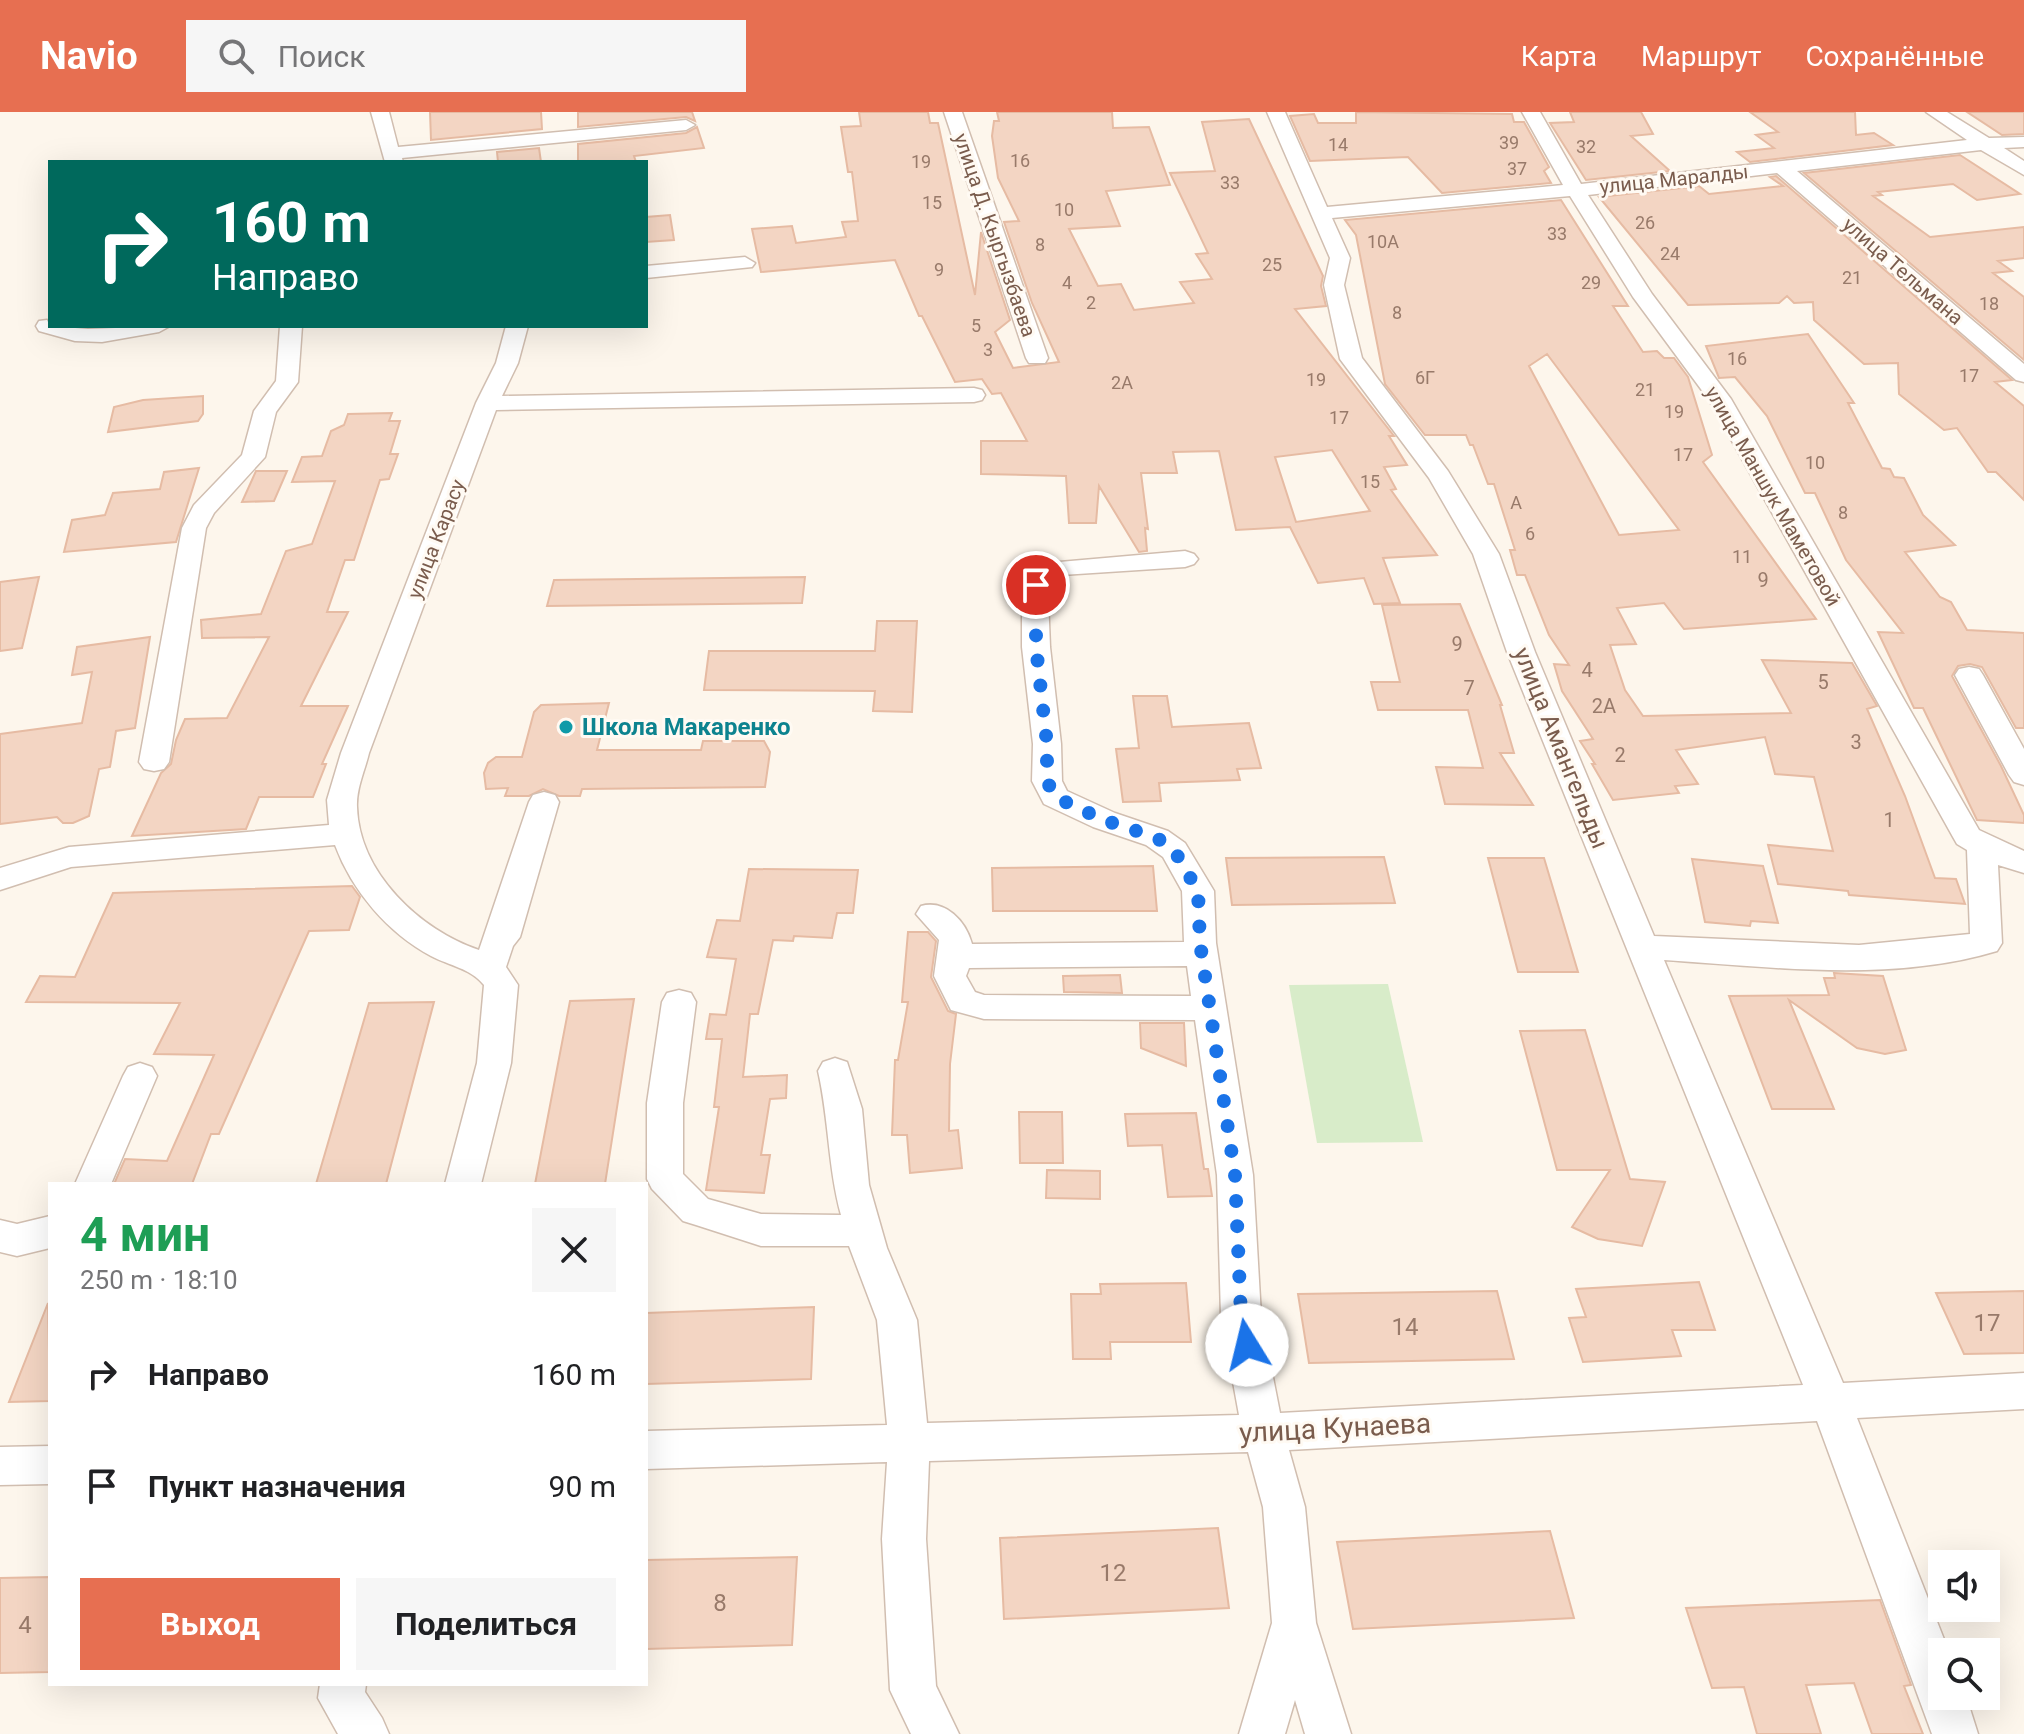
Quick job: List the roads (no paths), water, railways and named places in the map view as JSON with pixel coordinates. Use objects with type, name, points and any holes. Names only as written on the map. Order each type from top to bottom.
[{"type":"street","points":[[380,112],[393,158],[686,125]]},
{"type":"street","name":"улица Д. Кыргызбаева","points":[[953,112],[1037,358]]},
{"type":"street","name":"улица Амангельды","points":[[1276,112],[1323,213],[1340,258],[1334,285],[1351,359],[1440,476],[1486,554],[1521,652],[1831,1403],[1928,1657]]},
{"type":"street","name":"улица Маншук Маметовой","points":[[1531,112],[1643,297],[1720,399],[1968,837],[2024,862]]},
{"type":"street","points":[[1935,112],[2024,169]]},
{"type":"street","name":"улица Маралды","points":[[1323,213],[2024,142]]},
{"type":"street","name":"улица Тельмана","points":[[1781,167],[2024,375]]},
{"type":"street","points":[[648,272],[745,263]]},
{"type":"street","points":[[51,328],[66,335],[94,338],[148,328]]},
{"type":"street","points":[[154,762],[194,528],[203,510],[253,457],[265,411],[287,382],[291,328]]},
{"type":"street","name":"улица Карасу","points":[[345,834],[342,805],[355,753],[487,403],[507,363],[516,328]]},
{"type":"street","points":[[487,403],[974,395]]},
{"type":"street","points":[[1185,559],[1057,568],[1042,575],[1036,585],[1036,647],[1047,744],[1047,781],[1055,797],[1104,820],[1157,838],[1174,850],[1198,891],[1201,954],[1235,1175],[1241,1316],[1263,1433],[1284,1507],[1294,1623],[1328,1734]]},
{"type":"street","points":[[1969,675],[2024,775]]},
{"type":"street","points":[[489,969],[544,802],[504,937]]},
{"type":"street","points":[[0,879],[69,857],[345,834],[357,861],[391,911],[419,935],[447,951],[477,959],[501,985],[494,1063],[464,1182]]},
{"type":"street","points":[[1644,947],[1785,956],[1944,952],[1986,943],[1987,916],[1981,865],[1983,845]]},
{"type":"street","points":[[932,914],[949,926],[957,939],[950,976],[955,992],[963,1001],[984,1007],[1209,1008]]},
{"type":"street","points":[[956,956],[1201,954]]},
{"type":"street","points":[[679,1002],[665,1103],[665,1179],[696,1210],[761,1230],[863,1231]]},
{"type":"street","points":[[835,1071],[844,1109],[851,1185],[863,1231],[897,1320],[909,1445],[904,1539],[913,1690],[936,1734]]},
{"type":"street","points":[[94,1182],[140,1076]]},
{"type":"street","points":[[0,1236],[17,1240],[48,1232]]},
{"type":"street","name":"улица Кунаева","points":[[648,1450],[1263,1433],[2024,1391]]},
{"type":"street","points":[[0,1466],[48,1465]]},
{"type":"street","points":[[1262,1734],[1294,1623]]},
{"type":"street","points":[[343,1686],[341,1698],[366,1734]]},
{"type":"street","name":"улица Амангельды","points":[[1947,1710],[1955,1734]]},
{"type":"place","name":"Школа Макаренко","points":[[566,727]]}]
